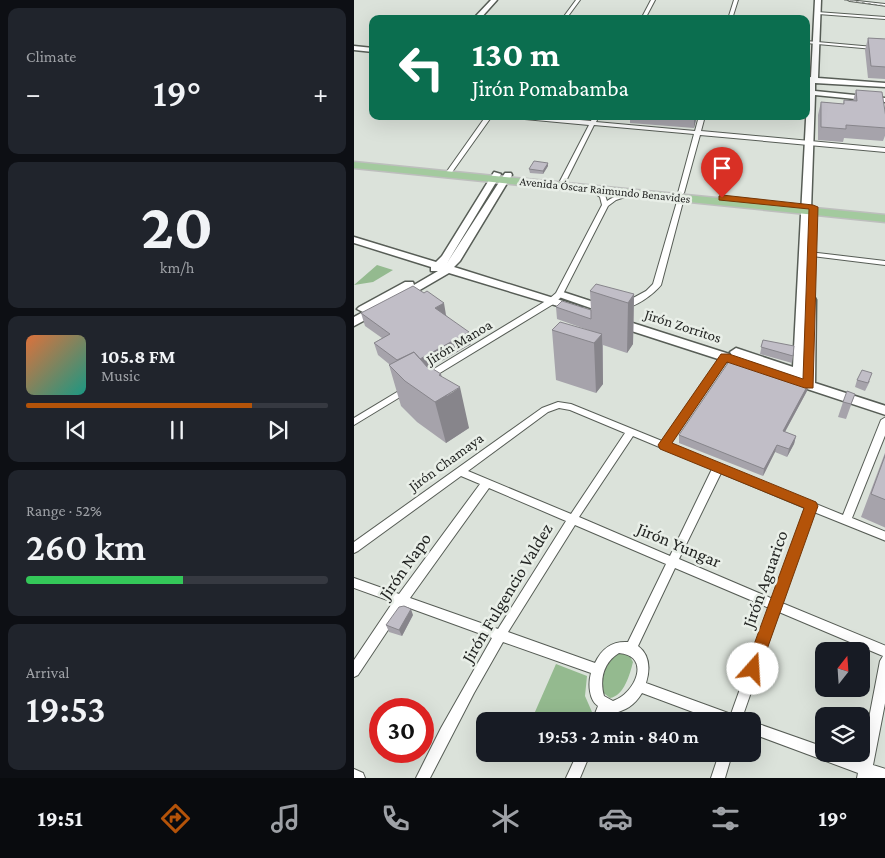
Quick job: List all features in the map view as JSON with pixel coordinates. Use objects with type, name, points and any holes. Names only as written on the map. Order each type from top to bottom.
[{"type":"main road","points":[[480,15],[494,0]]},
{"type":"main road","points":[[804,379],[812,144],[811,79],[816,43],[818,0]]},
{"type":"main road","points":[[355,50],[369,51]]},
{"type":"main road","points":[[811,79],[885,84]]},
{"type":"main road","points":[[811,79],[885,84]]},
{"type":"main road","points":[[846,97],[838,94],[838,85],[847,82]]},
{"type":"main road","points":[[811,95],[885,101]]},
{"type":"main road","points":[[811,95],[885,101]]},
{"type":"main road","name":"Avenida Óscar Raimundo Benavides","points":[[354,161],[501,177],[563,181],[885,219]]},
{"type":"main road","name":"Avenida Óscar Raimundo Benavides","points":[[354,165],[449,172]]},
{"type":"main road","points":[[354,322],[434,278],[448,263],[501,177]]},
{"type":"main road","name":"Avenida Óscar Raimundo Benavides","points":[[501,177],[634,194],[681,196]]},
{"type":"main road","points":[[806,324],[812,254],[810,209]]},
{"type":"main road","name":"Avenida Óscar Raimundo Benavides","points":[[810,209],[885,214]]},
{"type":"main road","name":"Jirón Zorritos","points":[[354,233],[555,297],[725,357],[885,403]]},
{"type":"main road","name":"Jirón Zorritos","points":[[354,240],[448,263]]},
{"type":"main road","points":[[354,314],[448,263]]},
{"type":"main road","name":"Jirón Zorritos","points":[[555,297],[610,311],[804,379],[885,412]]},
{"type":"street","points":[[567,15],[578,0]]},
{"type":"street","points":[[645,15],[653,0]]},
{"type":"street","points":[[731,15],[736,0]]},
{"type":"street","points":[[850,0],[885,5]]},
{"type":"street","points":[[818,13],[885,18]]},
{"type":"street","points":[[810,42],[885,49]]},
{"type":"street","points":[[449,172],[486,120]]},
{"type":"street","points":[[559,120],[885,150]]},
{"type":"street","points":[[563,181],[594,120]]},
{"type":"street","points":[[610,311],[637,300],[656,285],[701,120]]},
{"type":"street","points":[[591,189],[603,196],[605,205]]},
{"type":"street","points":[[555,297],[605,205],[614,199],[634,194]]},
{"type":"street","points":[[812,254],[885,263]]},
{"type":"street","name":"Jirón Manoa","points":[[420,381],[555,297]]},
{"type":"street","points":[[664,445],[725,357]]},
{"type":"street","points":[[354,422],[412,386]]},
{"type":"street","name":"Jirón Chamaya","points":[[354,548],[545,410],[558,405],[571,407],[630,432]]},
{"type":"street","points":[[846,520],[885,420]]},
{"type":"street","points":[[630,432],[885,537]]},
{"type":"street","name":"Jirón Fulgencio Valdez","points":[[423,778],[447,729],[501,635],[572,519],[630,432]]},
{"type":"street","points":[[630,648],[718,468]]},
{"type":"street","name":"Jirón Yungar","points":[[459,471],[885,652]]},
{"type":"street","name":"Jirón Napo","points":[[354,671],[402,599],[487,483]]},
{"type":"street","name":"Jirón Aguarico","points":[[737,712],[811,506]]},
{"type":"street","points":[[354,583],[598,670]]},
{"type":"street","points":[[618,648],[630,648],[638,653],[643,660],[643,672],[639,686],[632,700],[612,708],[605,705],[596,693],[598,670],[610,651],[618,648]]},
{"type":"street","points":[[864,773],[885,661]]},
{"type":"street","points":[[639,686],[710,712]]},
{"type":"street","points":[[602,712],[605,705]]},
{"type":"street","points":[[761,731],[864,773],[885,776]]},
{"type":"street","points":[[573,778],[580,762]]},
{"type":"street","points":[[718,778],[723,762]]},
{"type":"street","points":[[354,776],[358,778]]},
{"type":"green space","points":[[377,265],[393,270],[373,282],[354,285]]},
{"type":"green space","points":[[618,653],[628,653],[633,662],[623,689],[610,698],[601,691],[601,680],[607,665]]},
{"type":"green space","points":[[556,664],[587,676],[585,696],[592,712],[535,712]]},
{"type":"building","points":[[868,38],[886,39],[886,67],[871,66]]},
{"type":"building","points":[[856,90],[882,92],[886,128],[846,125],[846,129],[821,127],[821,102],[844,104],[844,100],[857,101]]},
{"type":"building","points":[[534,161],[548,163],[543,171],[529,169]]},
{"type":"building","points":[[596,284],[634,294],[628,303],[590,291]]},
{"type":"building","points":[[413,286],[424,293],[427,291],[444,303],[435,308],[469,332],[420,359],[414,352],[397,360],[374,343],[390,334],[361,313]]},
{"type":"building","points":[[562,301],[591,310],[591,319],[556,307]]},
{"type":"building","points":[[560,322],[602,334],[594,343],[552,330]]},
{"type":"building","points":[[763,340],[794,346],[793,356],[761,347]]},
{"type":"building","points":[[414,352],[428,368],[430,367],[441,374],[439,375],[460,387],[435,402],[405,381],[389,365]]},
{"type":"building","points":[[732,357],[809,383],[783,431],[796,436],[789,449],[777,445],[764,469],[679,435]]},
{"type":"building","points":[[862,370],[872,373],[868,383],[857,380]]},
{"type":"building","points":[[847,391],[855,394],[851,404],[843,402]]},
{"type":"building","points":[[886,453],[886,500],[871,494]]},
{"type":"building","points":[[404,606],[411,609],[399,630],[386,625],[399,607]]},
{"type":"railway","points":[[844,0],[886,6]]},
{"type":"route","points":[[722,198],[813,207],[809,385],[725,357],[664,445],[811,506],[753,669]]}]
